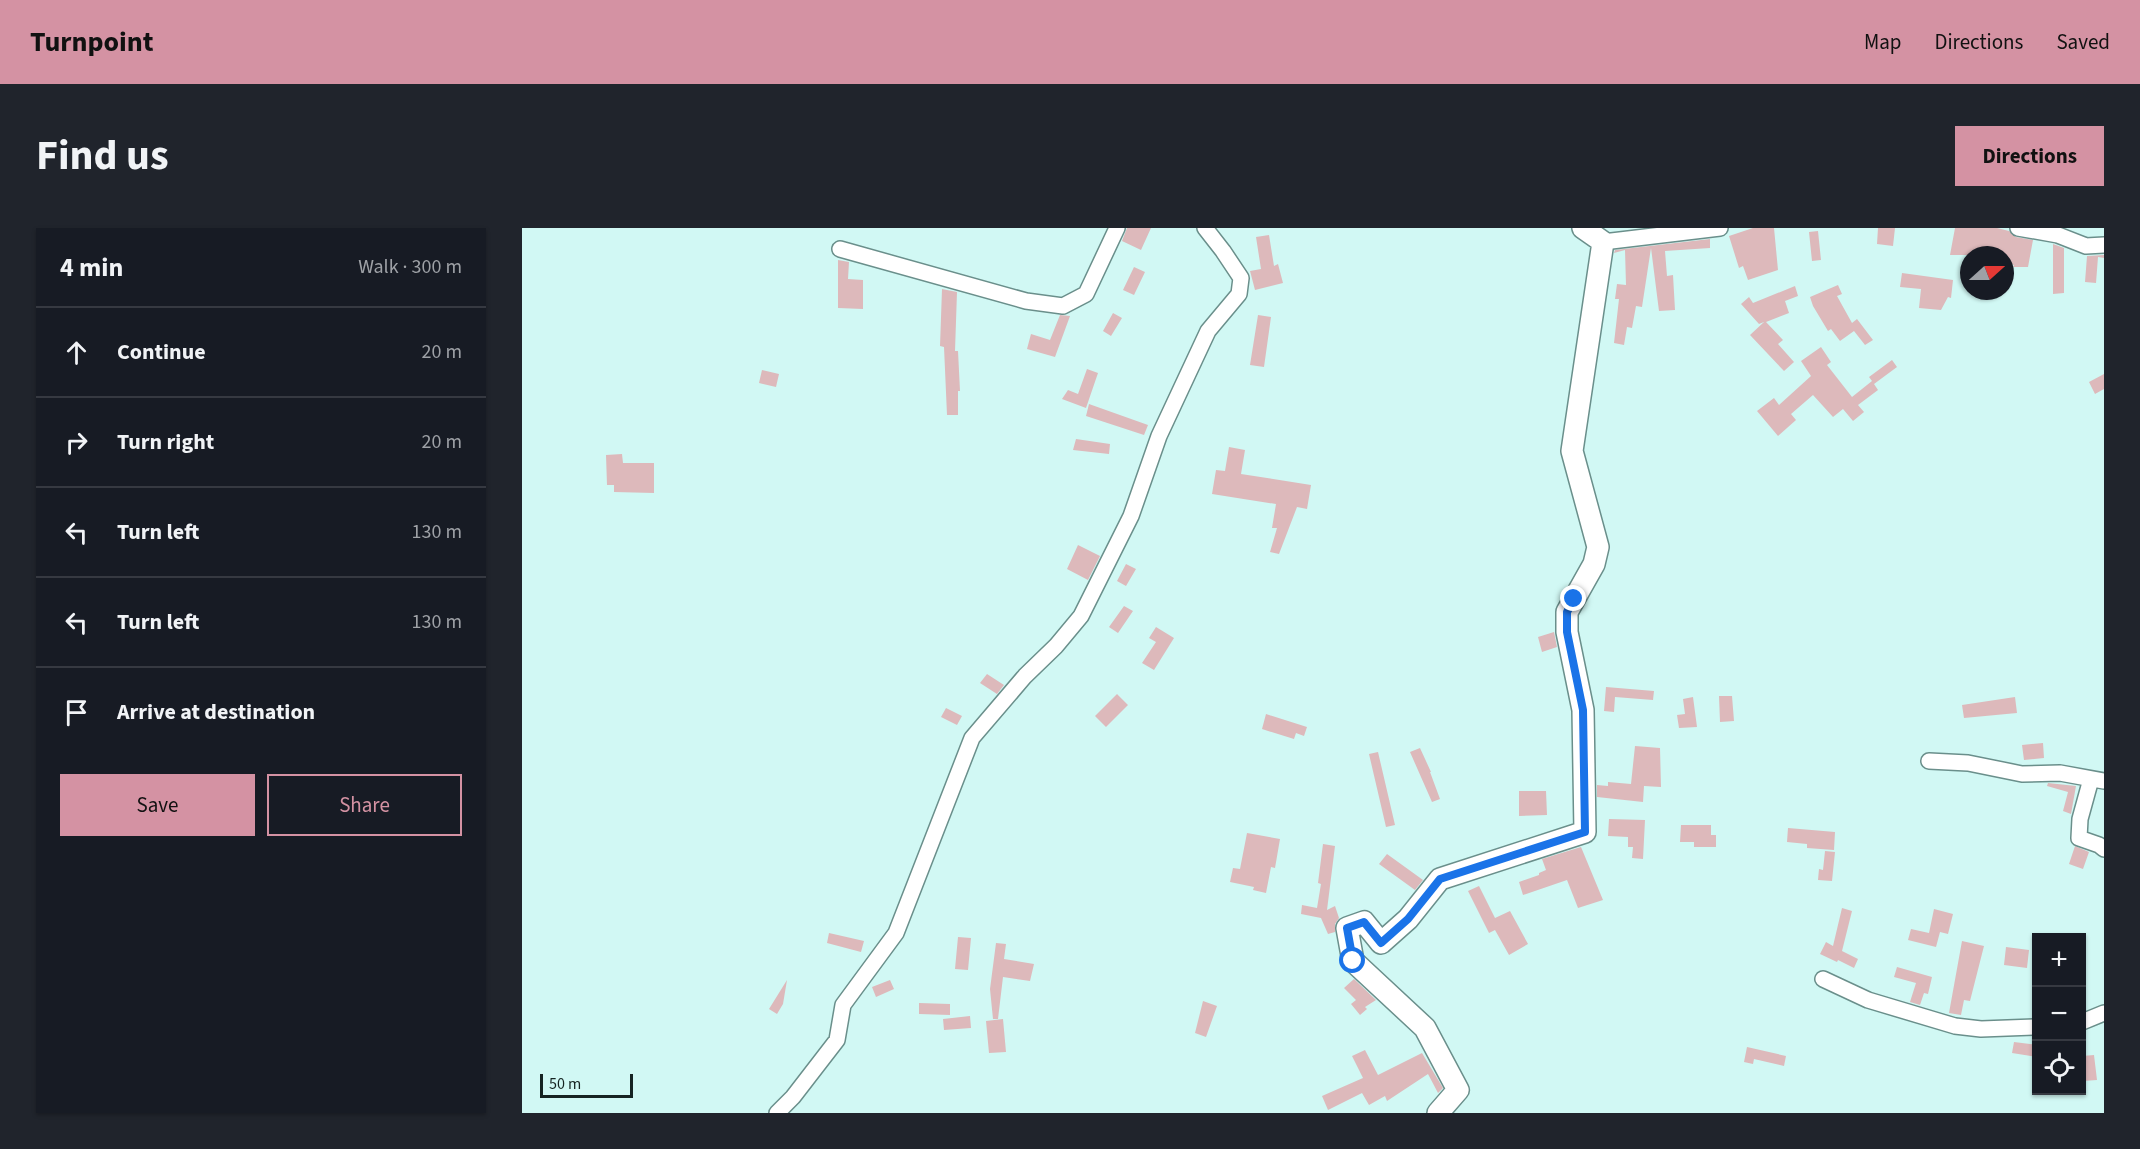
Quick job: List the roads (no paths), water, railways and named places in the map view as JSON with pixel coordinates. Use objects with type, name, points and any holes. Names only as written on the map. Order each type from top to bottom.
[{"type":"street","points":[[840,249],[1026,301],[1063,306],[1086,294],[1117,228]]},
{"type":"street","points":[[777,1113],[793,1097],[837,1040],[843,1005],[896,933],[972,738],[1081,616],[1131,516],[1159,436],[1208,332],[1239,294],[1241,278],[1224,250],[1205,228]]},
{"type":"street","points":[[1583,228],[1603,242],[1720,228]]},
{"type":"street","points":[[2018,228],[2058,235],[2086,246],[2104,245]]},
{"type":"street","points":[[1438,1113],[1458,1090],[1425,1028],[1353,961],[1347,928],[1364,922],[1381,943],[1408,919],[1440,879],[1585,832],[1583,710],[1567,632],[1567,612],[1594,564],[1598,547],[1572,451],[1603,242]]},
{"type":"street","points":[[1929,761],[1968,763],[2022,774],[2060,773],[2097,780],[2080,819],[2079,838],[2099,844],[2104,849]]},
{"type":"street","points":[[1823,979],[1868,1000],[1955,1026],[1981,1029],[2032,1027]]},
{"type":"street","points":[[2086,1020],[2104,1013]]}]
